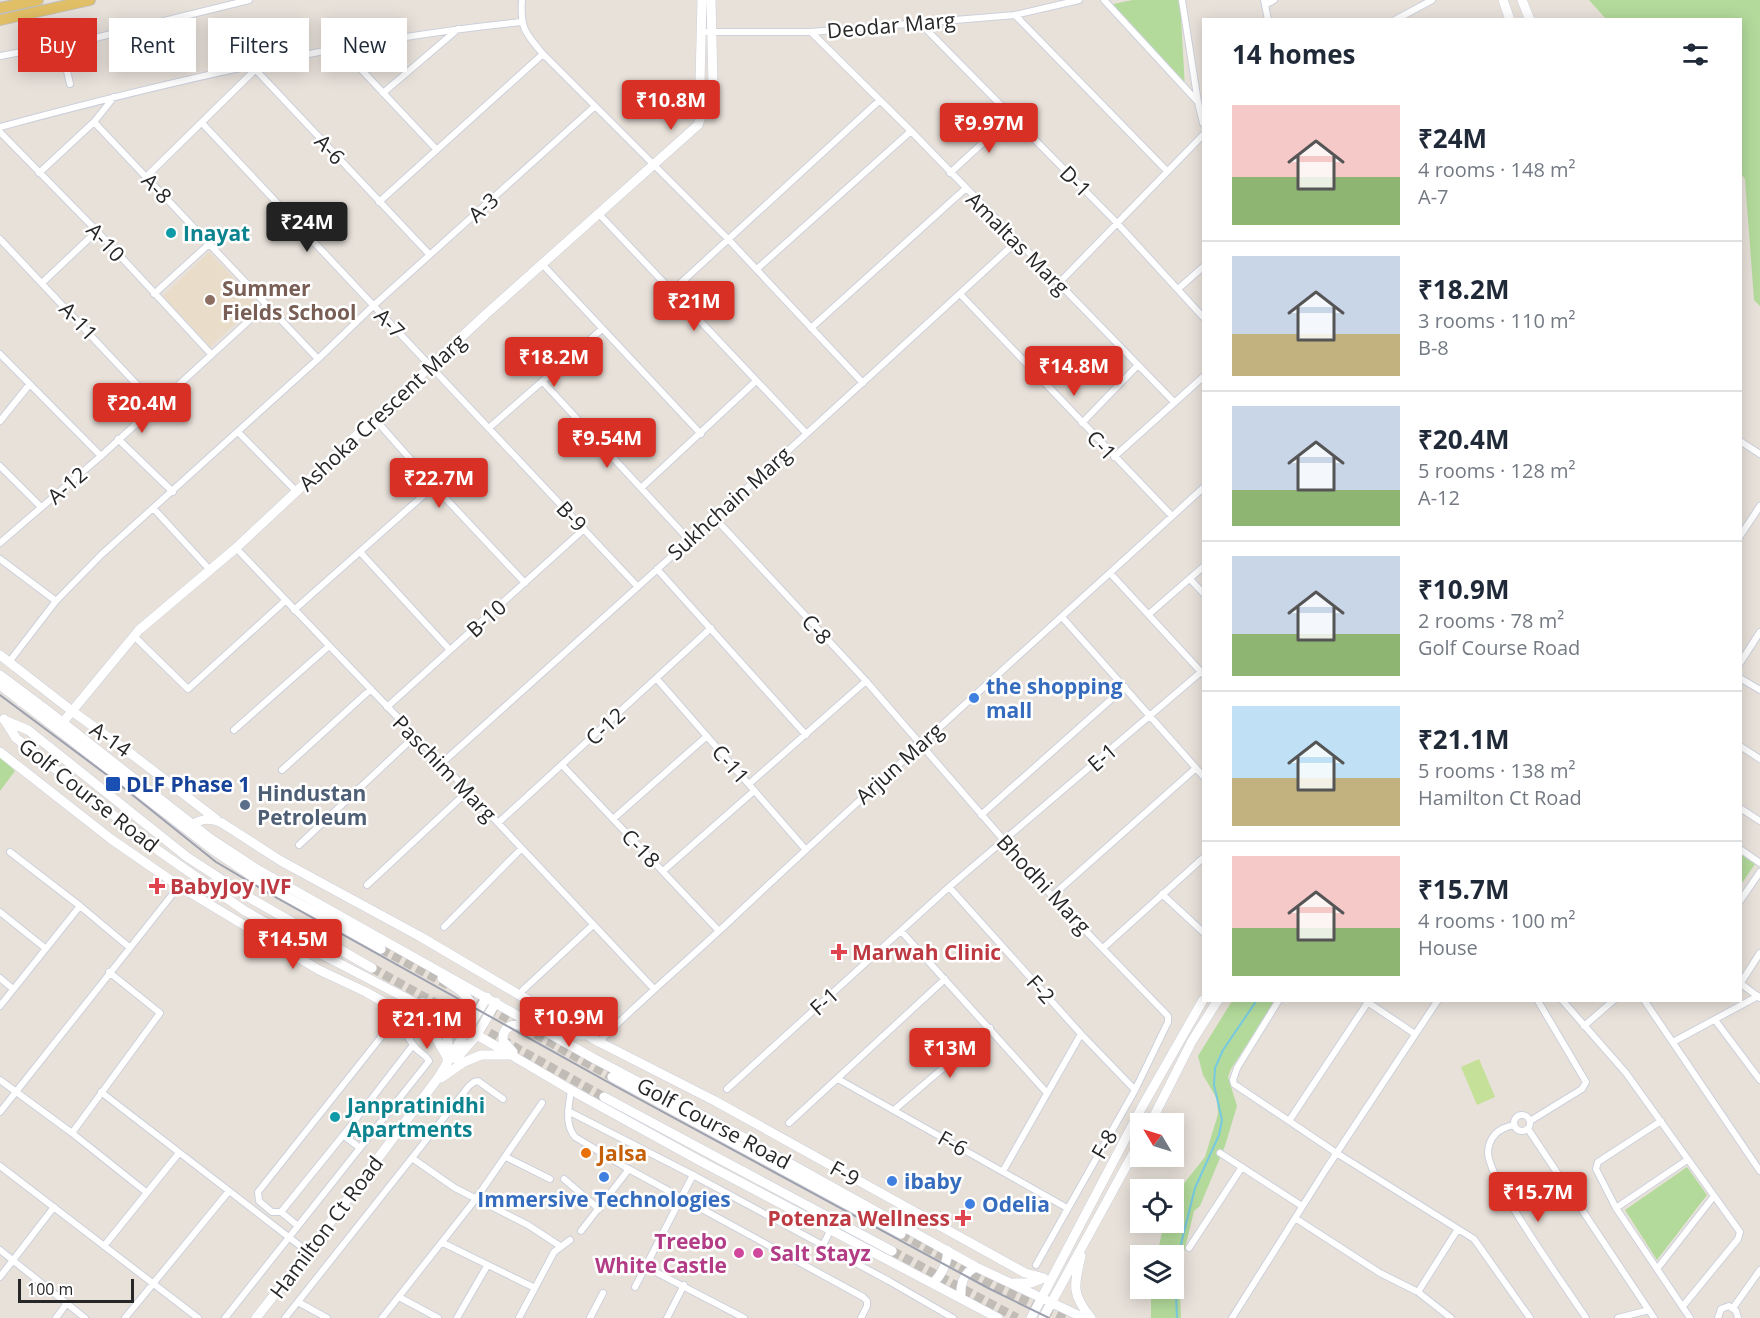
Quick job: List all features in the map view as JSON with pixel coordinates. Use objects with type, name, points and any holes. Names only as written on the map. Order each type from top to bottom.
[{"type":"main road","points":[[0,8],[38,0]]},
{"type":"main road","points":[[0,20],[90,0]]},
{"type":"street","points":[[175,18],[249,0]]},
{"type":"street","points":[[522,0],[522,22],[528,36],[543,54],[728,239],[863,382]]},
{"type":"street","points":[[702,0],[700,82],[704,105]]},
{"type":"street","name":"Ashoka Crescent Marg","points":[[63,722],[134,636],[236,548],[431,365],[698,124],[713,85],[711,0]]},
{"type":"street","name":"Deodar Marg","points":[[701,32],[811,32],[1015,15],[1079,0]]},
{"type":"street","points":[[1104,0],[1198,102]]},
{"type":"street","points":[[1182,0],[1202,119]]},
{"type":"street","points":[[1268,18],[1264,3],[1274,0]]},
{"type":"street","points":[[1399,18],[1432,0]]},
{"type":"street","points":[[1503,0],[1509,18]]},
{"type":"street","points":[[1522,0],[1529,18]]},
{"type":"street","points":[[1015,15],[1167,171]]},
{"type":"street","points":[[407,37],[458,28],[522,22]]},
{"type":"street","name":"D-1","points":[[920,22],[1117,223],[1202,316]]},
{"type":"street","points":[[383,93],[458,28]]},
{"type":"street","name":"Amaltas Marg","points":[[811,32],[1174,402]]},
{"type":"street","points":[[0,56],[18,53]]},
{"type":"street","points":[[378,202],[543,54]]},
{"type":"street","points":[[67,72],[70,84]]},
{"type":"street","points":[[0,127],[101,100],[223,72]]},
{"type":"street","points":[[146,177],[252,72]]},
{"type":"street","name":"A-6","points":[[258,72],[430,255]]},
{"type":"street","points":[[363,72],[437,150]]},
{"type":"street","points":[[39,173],[94,122],[115,97]]},
{"type":"street","points":[[672,291],[880,100]]},
{"type":"street","name":"A-3","points":[[9,662],[56,601],[101,555],[594,107]]},
{"type":"street","points":[[950,173],[1012,116]]},
{"type":"street","name":"A-8","points":[[94,122],[318,359]]},
{"type":"street","name":"A-7","points":[[202,123],[431,365]]},
{"type":"street","name":"A-10","points":[[0,132],[97,231],[211,354]]},
{"type":"street","points":[[757,269],[911,132]]},
{"type":"street","points":[[1058,284],[1202,136]]},
{"type":"street","points":[[811,328],[964,189]]},
{"type":"street","points":[[599,214],[806,433]]},
{"type":"street","points":[[43,282],[97,231]]},
{"type":"street","name":"A-11","points":[[0,239],[43,282],[156,405]]},
{"type":"street","name":"Sukhchain Marg","points":[[441,763],[638,587],[713,516],[1016,242]]},
{"type":"street","points":[[154,294],[209,244]]},
{"type":"street","points":[[543,265],[701,434]]},
{"type":"street","points":[[1178,289],[1202,268]]},
{"type":"street","name":"C-1","points":[[960,294],[1114,458],[1172,516]]},
{"type":"street","name":"A-12","points":[[0,543],[101,456],[266,306]]},
{"type":"street","points":[[490,428],[602,329]]},
{"type":"street","points":[[0,354],[101,456]]},
{"type":"street","name":"B-9","points":[[431,365],[638,587]]},
{"type":"street","points":[[1082,423],[1138,365]]},
{"type":"street","points":[[1114,458],[1202,378]]},
{"type":"street","points":[[641,488],[756,381]]},
{"type":"street","points":[[543,382],[689,540]]},
{"type":"street","points":[[0,421],[29,385]]},
{"type":"street","points":[[374,418],[525,583]]},
{"type":"street","points":[[238,432],[297,492]]},
{"type":"street","points":[[118,439],[173,492]]},
{"type":"street","points":[[1742,442],[1760,454]]},
{"type":"street","points":[[0,466],[41,507]]},
{"type":"street","points":[[294,610],[434,486]]},
{"type":"street","name":"Arjun Marg","points":[[598,1042],[920,744],[1202,489]]},
{"type":"street","points":[[1742,533],[1760,506]]},
{"type":"street","points":[[154,509],[210,570]]},
{"type":"street","name":"C-8","points":[[713,516],[866,681],[920,744]]},
{"type":"street","points":[[1742,523],[1747,526]]},
{"type":"street","name":"B-10","points":[[387,707],[584,529]]},
{"type":"street","name":"Paschim Marg","points":[[236,548],[654,989]]},
{"type":"street","points":[[360,552],[450,650]]},
{"type":"street","points":[[0,559],[56,601]]},
{"type":"street","points":[[1149,614],[1202,568]]},
{"type":"street","points":[[657,569],[806,735]]},
{"type":"street","points":[[1110,573],[1202,673]]},
{"type":"street","points":[[1190,579],[1202,592]]},
{"type":"street","points":[[134,636],[188,689],[285,601]]},
{"type":"street","points":[[1062,617],[1202,775]]},
{"type":"street","name":"C-12","points":[[498,823],[711,628]]},
{"type":"street","points":[[1742,660],[1760,632]]},
{"type":"street","points":[[234,730],[328,646]]},
{"type":"street","name":"A-14","points":[[0,655],[222,823],[281,861],[421,937],[587,1035]]},
{"type":"street","name":"E-1","points":[[1004,842],[1150,715],[1202,673]]},
{"type":"street","points":[[0,675],[43,707]]},
{"type":"street","name":"C-11","points":[[657,678],[806,850]]},
{"type":"street","points":[[1742,679],[1760,690]]},
{"type":"street","points":[[749,784],[866,681]]},
{"type":"street","points":[[0,685],[213,850],[262,883],[381,949]]},
{"type":"street","points":[[981,815],[1125,687]]},
{"type":"street","points":[[282,770],[371,689]]},
{"type":"street","name":"Golf Course Road","points":[[21,702],[43,707],[193,824],[260,871],[552,1035],[749,1140],[976,1267],[1082,1318]]},
{"type":"street","points":[[1,720],[28,730],[187,857],[250,898],[372,968]]},
{"type":"street","name":"Golf Course Road","points":[[1,720],[17,740],[159,850],[245,911],[327,957],[468,1030],[702,1162],[998,1318]]},
{"type":"street","points":[[299,845],[415,736]]},
{"type":"street","points":[[613,819],[707,736]]},
{"type":"street","name":"Bhodhi Marg","points":[[920,744],[1052,896],[1164,1011],[1168,1016],[1168,1022]]},
{"type":"street","points":[[1742,747],[1760,759]]},
{"type":"street","points":[[0,752],[111,839],[178,886],[319,970],[366,992],[424,1025],[432,1031],[448,1059]]},
{"type":"street","name":"C-18","points":[[562,765],[719,931]]},
{"type":"street","points":[[1052,896],[1196,768]]},
{"type":"street","points":[[367,885],[468,791]]},
{"type":"street","points":[[663,871],[754,791]]},
{"type":"street","points":[[1742,809],[1760,821]]},
{"type":"street","points":[[193,824],[203,819],[212,819],[222,823]]},
{"type":"street","name":"F-1","points":[[727,1089],[950,887],[1004,842]]},
{"type":"street","points":[[444,927],[521,849]]},
{"type":"street","points":[[1742,850],[1760,862]]},
{"type":"street","points":[[10,852],[129,947]]},
{"type":"street","points":[[1103,948],[1202,859]]},
{"type":"street","points":[[1742,898],[1760,872]]},
{"type":"street","points":[[0,1112],[178,886]]},
{"type":"street","name":"F-2","points":[[950,887],[1081,1034],[1135,1090]]},
{"type":"street","points":[[1162,894],[1202,931]]},
{"type":"street","points":[[0,1006],[80,906]]},
{"type":"street","points":[[0,912],[45,948]]},
{"type":"street","points":[[523,990],[593,925]]},
{"type":"street","points":[[901,931],[1047,1093]]},
{"type":"street","points":[[1742,980],[1760,953]]},
{"type":"street","points":[[319,970],[327,957]]},
{"type":"street","points":[[416,1004],[423,1002],[430,1004],[457,1018],[464,1014],[468,1007],[470,1002],[467,997],[440,976],[436,969]]},
{"type":"street","points":[[72,1132],[160,1013],[109,972]]},
{"type":"street","points":[[0,978],[13,989]]},
{"type":"street","points":[[789,1123],[945,979]]},
{"type":"street","points":[[1673,1042],[1759,997],[1742,984]]},
{"type":"street","name":"Hamilton Ct Road","points":[[256,1318],[438,1078],[468,1030],[492,1000]]},
{"type":"street","name":"Hamilton Ct Road","points":[[438,1078],[477,1035],[492,1000]]},
{"type":"street","points":[[1031,1318],[1053,1272],[1142,1107],[1202,1002]]},
{"type":"street","points":[[1155,1113],[1192,1041],[1217,1002]]},
{"type":"street","points":[[1278,1002],[1237,1068],[1233,1080],[1238,1087],[1338,1154],[1477,1242],[1530,1318]]},
{"type":"street","points":[[1289,1121],[1366,1002]]},
{"type":"street","points":[[1368,1002],[1415,1034]]},
{"type":"street","points":[[1232,1318],[1302,1206],[1437,1002]]},
{"type":"street","points":[[1539,1002],[1586,1082],[1582,1089],[1530,1121],[1528,1129],[1654,1318]]},
{"type":"street","points":[[1564,1002],[1626,1073],[1738,1228],[1740,1236],[1683,1306]]},
{"type":"street","points":[[1584,1026],[1612,1002]]},
{"type":"street","points":[[1645,1002],[1760,1171]]},
{"type":"street","points":[[433,1013],[446,1030],[449,1048],[448,1059],[438,1078]]},
{"type":"street","points":[[1715,1020],[1760,1080]]},
{"type":"street","name":"F-8","points":[[1036,1265],[1135,1090],[1168,1022]]},
{"type":"street","points":[[522,1062],[519,1056],[504,1045],[502,1038],[504,1031],[509,1026],[517,1024],[541,1028]]},
{"type":"street","points":[[225,1318],[429,1061],[413,1045],[412,1039],[393,1025],[389,1027],[258,1192],[259,1201],[272,1212],[281,1212],[298,1226]]},
{"type":"street","points":[[894,1110],[990,1029]]},
{"type":"street","points":[[1003,1171],[1081,1034]]},
{"type":"street","points":[[552,1035],[587,1035],[598,1042]]},
{"type":"street","name":"F-9","points":[[598,1042],[715,1101],[1025,1273],[1044,1278]]},
{"type":"street","points":[[281,1212],[413,1045]]},
{"type":"street","points":[[619,1053],[630,1078]]},
{"type":"street","points":[[438,1078],[447,1075],[464,1062],[481,1055],[512,1055]]},
{"type":"street","points":[[612,1077],[901,1234]]},
{"type":"street","name":"F-6","points":[[838,1078],[1067,1208]]},
{"type":"street","points":[[0,1080],[72,1132],[146,1192]]},
{"type":"street","points":[[285,1318],[474,1082],[478,1081],[503,1099]]},
{"type":"street","points":[[571,1090],[568,1110],[569,1127],[575,1137],[681,1198],[863,1297],[867,1301],[867,1306],[861,1318]]},
{"type":"street","points":[[101,1092],[308,1252]]},
{"type":"street","points":[[604,1096],[892,1251]]},
{"type":"street","points":[[382,1318],[475,1200],[542,1103]]},
{"type":"street","points":[[1142,1107],[1147,1113]]},
{"type":"street","points":[[568,1110],[823,1245],[953,1318]]},
{"type":"street","points":[[1514,1125],[1515,1119],[1519,1116],[1525,1115],[1530,1121]]},
{"type":"street","points":[[1661,1121],[1598,1162],[1596,1166],[1617,1208],[1690,1318]]},
{"type":"street","points":[[1514,1125],[1521,1132],[1528,1129]]},
{"type":"street","points":[[1514,1125],[1498,1130],[1491,1142],[1489,1160],[1494,1175],[1506,1197],[1586,1318]]},
{"type":"street","points":[[348,1128],[366,1141]]},
{"type":"street","points":[[343,1135],[360,1148]]},
{"type":"street","points":[[104,1246],[179,1152]]},
{"type":"street","points":[[1220,1153],[1302,1206]]},
{"type":"street","points":[[506,1157],[550,1179]]},
{"type":"street","points":[[412,1158],[444,1182],[475,1200],[528,1225],[560,1245]]},
{"type":"street","points":[[1043,1318],[1130,1159]]},
{"type":"street","points":[[1617,1208],[1687,1160]]},
{"type":"street","points":[[0,1166],[198,1318]]},
{"type":"street","points":[[1189,1248],[1242,1167]]},
{"type":"street","points":[[581,1231],[629,1169]]},
{"type":"street","points":[[635,1287],[693,1175]]},
{"type":"street","points":[[564,1179],[599,1209]]},
{"type":"street","points":[[125,1318],[229,1191]]},
{"type":"street","points":[[1657,1269],[1714,1196]]},
{"type":"street","points":[[0,1277],[54,1207]]},
{"type":"street","points":[[1295,1218],[1380,1273],[1418,1292],[1451,1318]]},
{"type":"street","points":[[1418,1292],[1458,1228]]},
{"type":"street","points":[[823,1245],[831,1229]]},
{"type":"street","points":[[1086,1239],[1074,1281],[1075,1293],[1081,1306],[1091,1318]]},
{"type":"street","points":[[519,1318],[549,1259],[560,1245],[570,1240]]},
{"type":"street","points":[[442,1243],[536,1288]]},
{"type":"street","points":[[0,1250],[85,1318]]},
{"type":"street","points":[[933,1283],[938,1279],[948,1256],[947,1250]]},
{"type":"street","points":[[457,1318],[487,1266]]},
{"type":"street","points":[[646,1267],[744,1318]]},
{"type":"street","points":[[976,1267],[966,1274],[960,1285],[966,1300],[986,1318]]},
{"type":"street","points":[[1733,1308],[1760,1270]]},
{"type":"street","points":[[1008,1282],[1031,1283],[1053,1272]]},
{"type":"street","points":[[667,1318],[684,1285]]},
{"type":"street","points":[[590,1318],[603,1293]]},
{"type":"street","points":[[399,1297],[438,1318]]},
{"type":"street","points":[[298,1302],[327,1318]]},
{"type":"street","points":[[56,1318],[67,1304]]},
{"type":"street","points":[[1718,1318],[1721,1309],[1729,1306],[1736,1311],[1738,1318]]},
{"type":"street","points":[[1618,1318],[1649,1310]]},
{"type":"shaded area","name":"Summer Fields School","points":[[209,252],[257,303],[210,347],[163,296]]},
{"type":"green space","points":[[1133,0],[1180,0],[1185,88],[1113,4]]},
{"type":"green space","points":[[1589,0],[1760,0],[1760,306],[1754,300],[1745,179],[1742,175],[1742,18],[1605,18]]},
{"type":"green space","points":[[0,757],[15,771],[0,791]]},
{"type":"green space","points":[[1742,855],[1755,864],[1742,883]]},
{"type":"green space","points":[[1231,1002],[1274,1002],[1228,1077],[1237,1106],[1225,1146],[1200,1206],[1194,1211],[1184,1252],[1184,1245],[1159,1245],[1162,1233],[1184,1233],[1184,1183],[1205,1157],[1218,1114],[1217,1099],[1203,1075],[1198,1056]]},
{"type":"green space","points":[[1479,1059],[1495,1097],[1477,1105],[1461,1067]]},
{"type":"green space","points":[[1687,1167],[1707,1195],[1657,1260],[1625,1210]]},
{"type":"green space","points":[[1151,1299],[1180,1299],[1181,1318],[1151,1318]]},
{"type":"waterway","points":[[1177,1318],[1175,1272],[1182,1240],[1195,1188],[1219,1135],[1222,1120],[1214,1085],[1215,1068],[1223,1050],[1256,1002]]},
{"type":"tunnel","points":[[381,949],[448,985]]},
{"type":"tunnel","points":[[372,968],[439,1005]]},
{"type":"tunnel","points":[[465,995],[612,1077]]},
{"type":"tunnel","points":[[454,1013],[604,1097]]},
{"type":"tunnel","points":[[901,1234],[1001,1289],[1065,1318]]},
{"type":"tunnel","points":[[892,1251],[1017,1318]]},
{"type":"railway","points":[[0,695],[115,781],[216,862],[615,1086],[988,1288],[1049,1318]]},
{"type":"place","name":"Inayat","points":[[171,233]]},
{"type":"place","name":"Summer Fields School","points":[[210,300]]},
{"type":"place","name":"the shopping mall","points":[[974,698]]},
{"type":"place","name":"DLF Phase 1","points":[[113,784]]},
{"type":"place","name":"Hindustan Petroleum","points":[[245,805]]},
{"type":"place","name":"BabyJoy IVF","points":[[157,886]]},
{"type":"place","name":"Marwah Clinic","points":[[839,952]]},
{"type":"place","name":"Janpratinidhi Apartments","points":[[335,1117]]},
{"type":"place","name":"Jalsa","points":[[586,1153]]},
{"type":"place","name":"Immersive Technologies","points":[[604,1177]]},
{"type":"place","name":"ibaby","points":[[892,1181]]},
{"type":"place","name":"Odelia","points":[[970,1204]]},
{"type":"place","name":"Potenza Wellness","points":[[963,1218]]},
{"type":"place","name":"Treebo White Castle","points":[[739,1253]]},
{"type":"place","name":"Salt Stayz","points":[[758,1253]]}]
